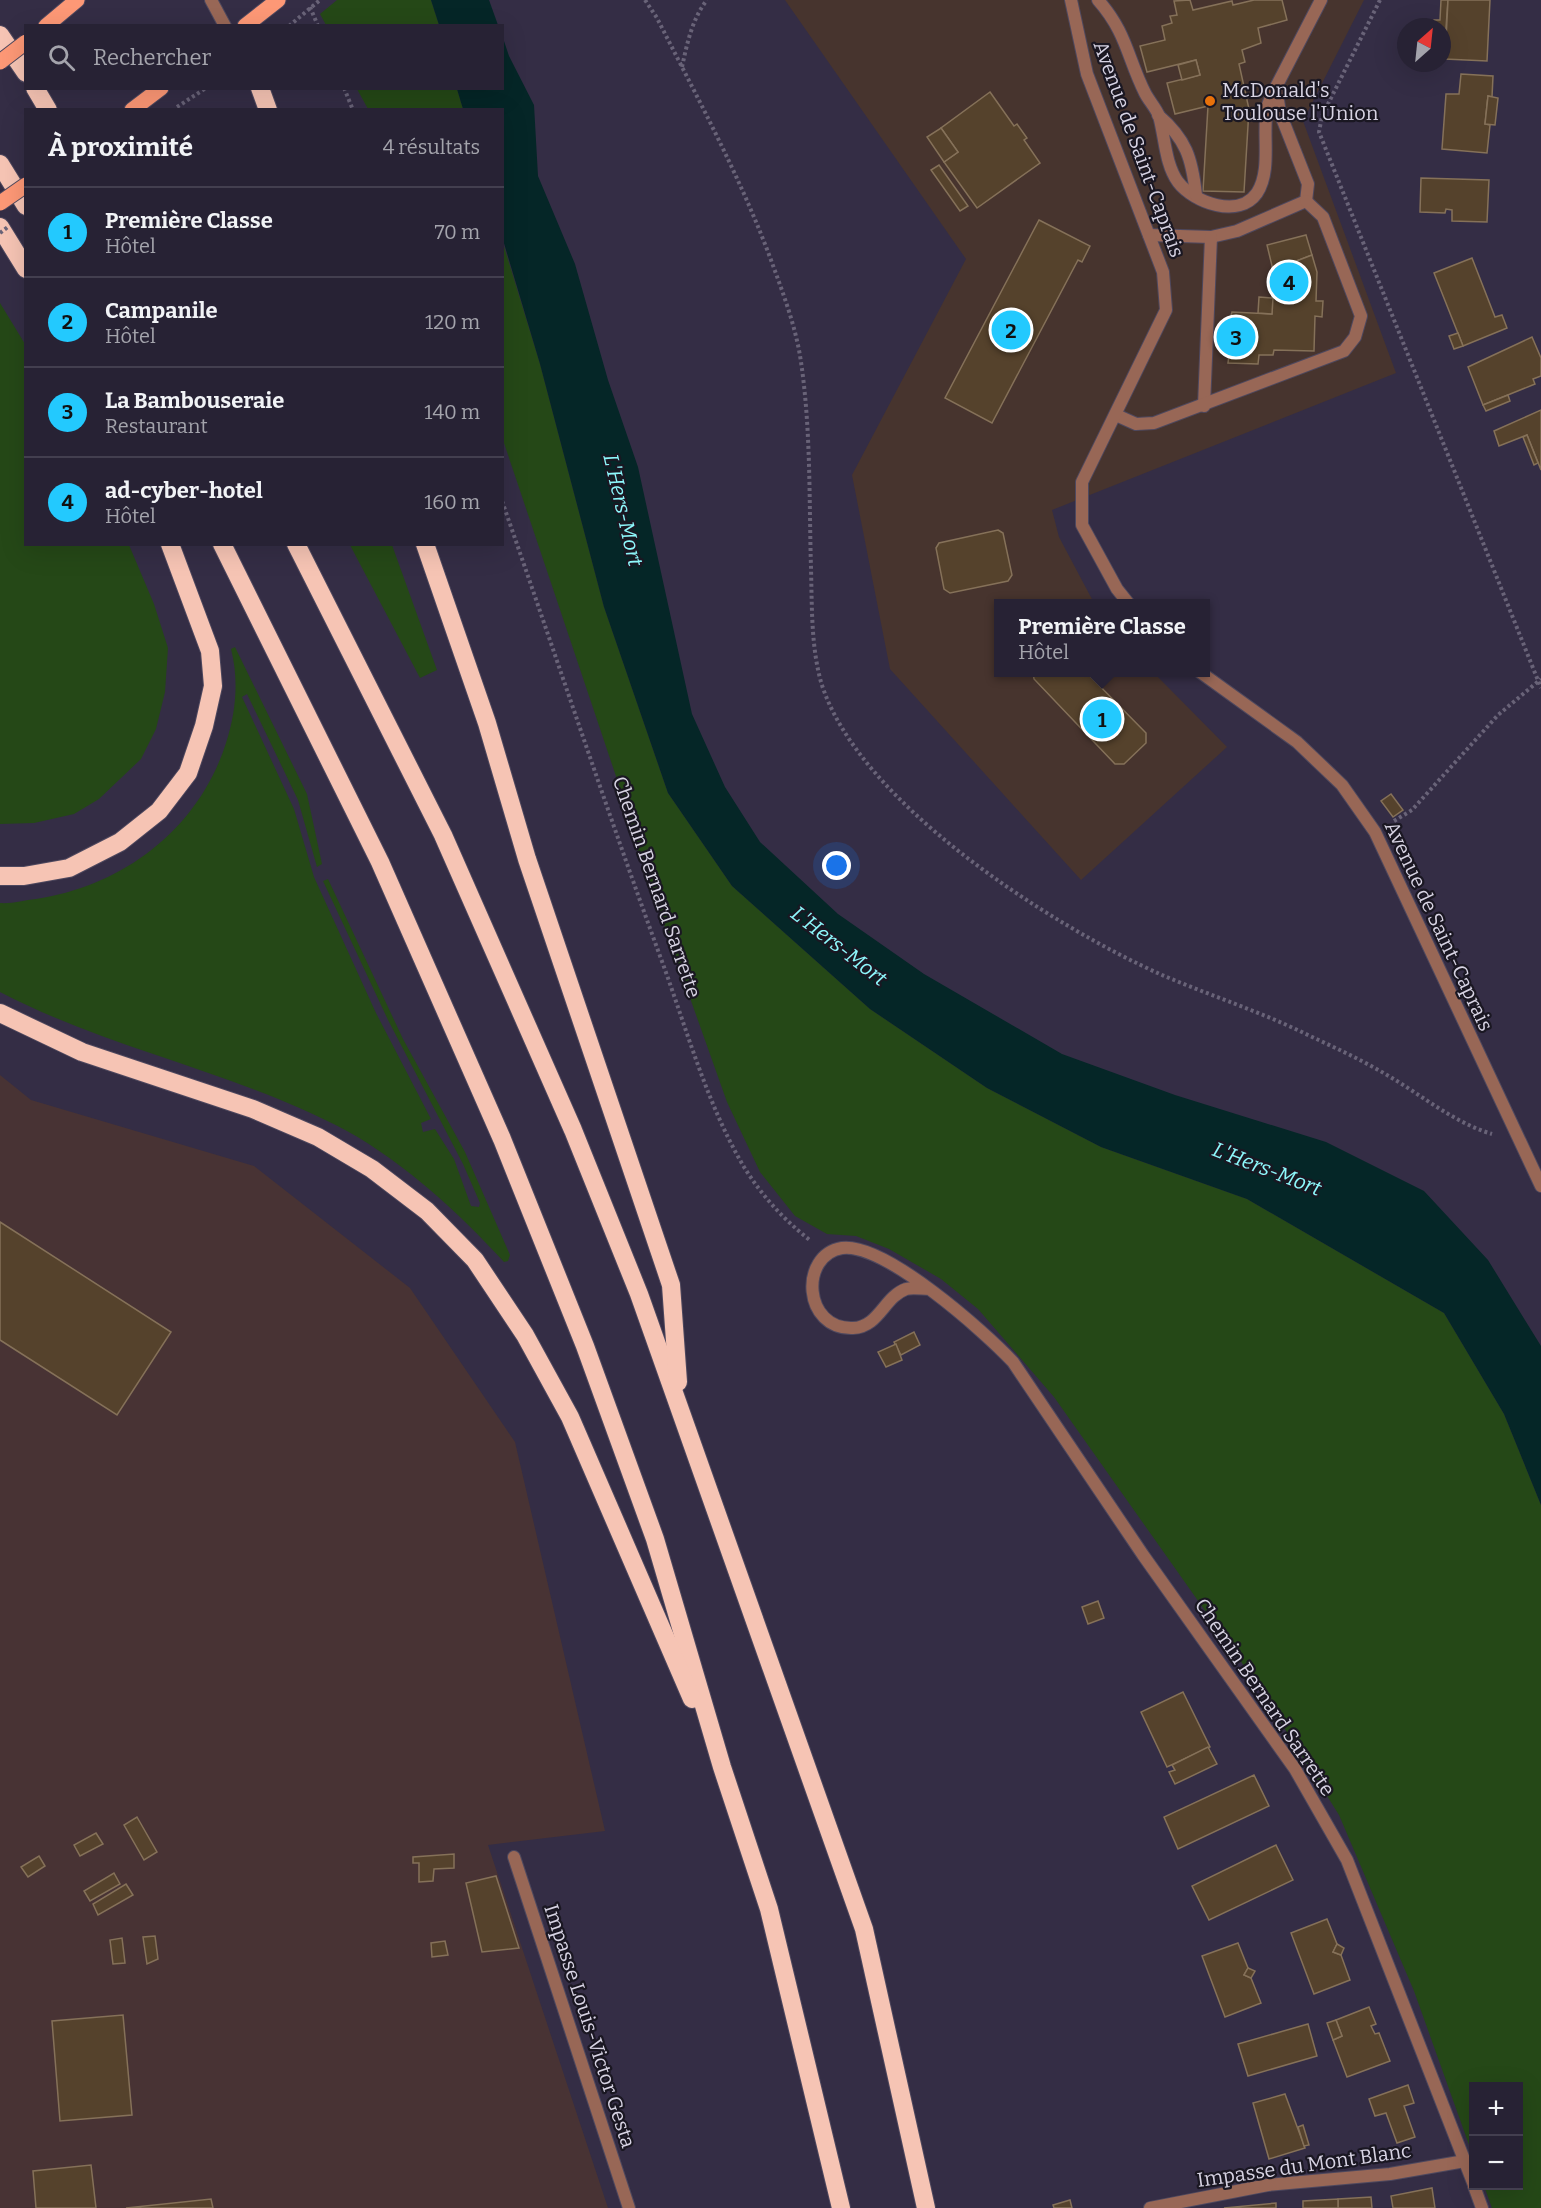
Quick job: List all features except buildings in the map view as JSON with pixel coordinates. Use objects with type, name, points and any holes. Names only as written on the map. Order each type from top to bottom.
[{"type":"highway","points":[[0,34],[24,71]]},
{"type":"highway","points":[[36,90],[47,108]]},
{"type":"highway","points":[[261,90],[267,108]]},
{"type":"highway","points":[[0,164],[24,203]]},
{"type":"highway","points":[[0,227],[24,266]]},
{"type":"highway","points":[[0,876],[24,876],[69,868],[120,842],[159,811],[188,773],[204,726],[213,686],[210,651],[171,546]]},
{"type":"highway","points":[[223,546],[380,862],[502,1139],[585,1346],[655,1539],[722,1767],[769,1909],[841,2208]]},
{"type":"highway","points":[[297,546],[443,836],[573,1130],[680,1405],[864,1929],[926,2208]]},
{"type":"highway","points":[[426,546],[487,723],[527,860],[671,1285],[680,1405]]},
{"type":"highway","points":[[0,1013],[82,1052],[253,1109],[318,1137],[372,1169],[427,1211],[475,1260],[525,1335],[570,1418],[722,1767]]},
{"type":"main road","points":[[48,24],[77,0]]},
{"type":"main road","points":[[248,24],[278,0]]},
{"type":"main road","points":[[0,62],[24,44]]},
{"type":"main road","points":[[135,108],[158,91]]},
{"type":"main road","points":[[0,203],[24,186]]},
{"type":"street","points":[[211,0],[224,24]]},
{"type":"street","name":"Avenue de Saint-Caprais","points":[[1071,0],[1087,74],[1163,272],[1166,310],[1082,482],[1082,525],[1117,590],[1125,599]]},
{"type":"street","points":[[1098,0],[1113,18],[1130,50],[1145,92],[1158,115],[1163,143],[1178,181],[1196,195],[1214,204],[1230,208],[1246,205],[1257,192],[1263,177],[1267,107],[1321,0]]},
{"type":"street","points":[[1276,87],[1280,113],[1308,184],[1306,201]]},
{"type":"street","points":[[1158,115],[1177,131],[1187,149],[1196,195]]},
{"type":"street","points":[[1149,235],[1211,237],[1237,231],[1306,201]]},
{"type":"street","points":[[1116,415],[1136,424],[1154,423],[1204,406],[1344,351],[1355,337],[1361,316],[1323,217],[1306,201]]},
{"type":"street","points":[[1204,406],[1211,237]]},
{"type":"street","name":"Avenue de Saint-Caprais","points":[[1207,677],[1297,742],[1342,785],[1376,832],[1518,1141],[1541,1186]]},
{"type":"street","name":"Chemin Bernard Sarrette","points":[[828,1255],[840,1248],[856,1248],[893,1266],[929,1289],[967,1318],[1013,1362],[1143,1555],[1295,1769],[1347,1860],[1469,2172]]},
{"type":"street","points":[[828,1255],[819,1264],[812,1290],[814,1306],[824,1319],[837,1325],[852,1328],[865,1325],[879,1315],[897,1294],[909,1288],[929,1289]]},
{"type":"street","name":"Impasse Louis-Victor Gesta","points":[[514,1857],[629,2208]]},
{"type":"street","name":"Impasse du Mont Blanc","points":[[1150,2208],[1268,2185],[1390,2174],[1465,2162]]},
{"type":"street","name":"Chemin Bernard Sarrette","points":[[1476,2190],[1482,2208]]},
{"type":"path","points":[[291,24],[320,0]]},
{"type":"path","points":[[645,0],[657,18],[751,205],[786,299],[801,358],[808,418],[812,627],[821,682],[842,732],[888,786],[935,833],[1025,899],[1097,944],[1161,974],[1307,1034],[1389,1076],[1458,1119],[1486,1133],[1518,1141]]},
{"type":"path","points":[[682,68],[687,43],[699,10],[707,0]]},
{"type":"path","points":[[1380,0],[1322,116],[1319,132],[1540,680],[1541,688]]},
{"type":"path","points":[[310,8],[317,24]]},
{"type":"path","points":[[177,108],[204,90]]},
{"type":"path","points":[[345,90],[352,108]]},
{"type":"path","name":"Chemin Bernard Sarrette","points":[[504,507],[635,887],[716,1108],[744,1167],[765,1197],[788,1222],[828,1255]]},
{"type":"path","points":[[1376,832],[1412,810],[1498,715],[1540,680]]},
{"type":"shaded area","points":[[785,0],[1364,0],[1303,121],[1396,373],[1052,510],[1059,537],[1092,599],[994,599],[994,677],[1158,677],[1227,747],[1081,880],[890,669],[852,475],[966,259]]},
{"type":"shaded area","points":[[0,1075],[31,1100],[254,1166],[410,1288],[515,1442],[605,1831],[488,1845],[608,2208],[0,2208]]},
{"type":"green space","points":[[337,0],[431,0],[439,24],[325,24],[320,14]]},
{"type":"green space","points":[[358,90],[457,90],[463,108],[367,108]]},
{"type":"green space","points":[[504,247],[540,364],[604,607],[668,793],[732,886],[870,1009],[987,1088],[1101,1147],[1247,1199],[1444,1313],[1504,1414],[1541,1505],[1541,2208],[1492,2208],[1485,2190],[1523,2190],[1523,2082],[1469,2082],[1469,2145],[1414,1991],[1339,1815],[1254,1680],[1054,1397],[978,1309],[941,1279],[889,1249],[856,1236],[827,1234],[795,1216],[760,1172],[727,1102],[626,818],[627,809],[504,443]]},
{"type":"green space","points":[[0,303],[24,342],[24,546],[129,546],[154,604],[168,648],[165,692],[156,729],[141,759],[99,799],[74,814],[34,823],[0,824]]},
{"type":"green space","points":[[351,546],[392,546],[437,670],[420,678]]},
{"type":"green space","points":[[235,647],[307,794],[322,864],[317,867],[298,800],[247,694],[242,697],[294,809],[314,877],[376,1013],[431,1119],[421,1123],[423,1132],[435,1129],[454,1159],[471,1206],[479,1207],[480,1203],[463,1164],[388,1020],[323,881],[328,879],[403,1039],[465,1152],[510,1255],[508,1261],[504,1262],[431,1190],[390,1158],[347,1131],[305,1110],[218,1076],[86,1030],[0,992],[0,903],[36,899],[68,892],[99,881],[128,866],[154,848],[177,826],[197,801],[214,774],[229,731],[236,684],[231,649]]},
{"type":"water","points":[[431,0],[489,0],[498,24],[439,24]]},
{"type":"water","name":"L'Hers-Mort","points":[[504,41],[509,56],[534,105],[538,176],[575,264],[608,380],[638,467],[692,714],[725,787],[760,842],[838,914],[924,974],[1062,1054],[1175,1095],[1326,1142],[1424,1191],[1488,1260],[1541,1346],[1541,1505],[1504,1414],[1444,1313],[1247,1199],[1101,1147],[987,1088],[870,1009],[732,886],[668,793],[604,607],[540,364],[504,243],[504,108],[463,108],[457,90],[504,90]]},
{"type":"place","name":"McDonald's Toulouse l'Union","points":[[1210,101]]},
{"type":"place","name":"ad-cyber-hotel","points":[[1289,282]]},
{"type":"place","name":"Campanile","points":[[1011,330]]},
{"type":"place","name":"La Bambouseraie","points":[[1236,337]]},
{"type":"place","name":"Première Classe","points":[[1102,719]]}]
